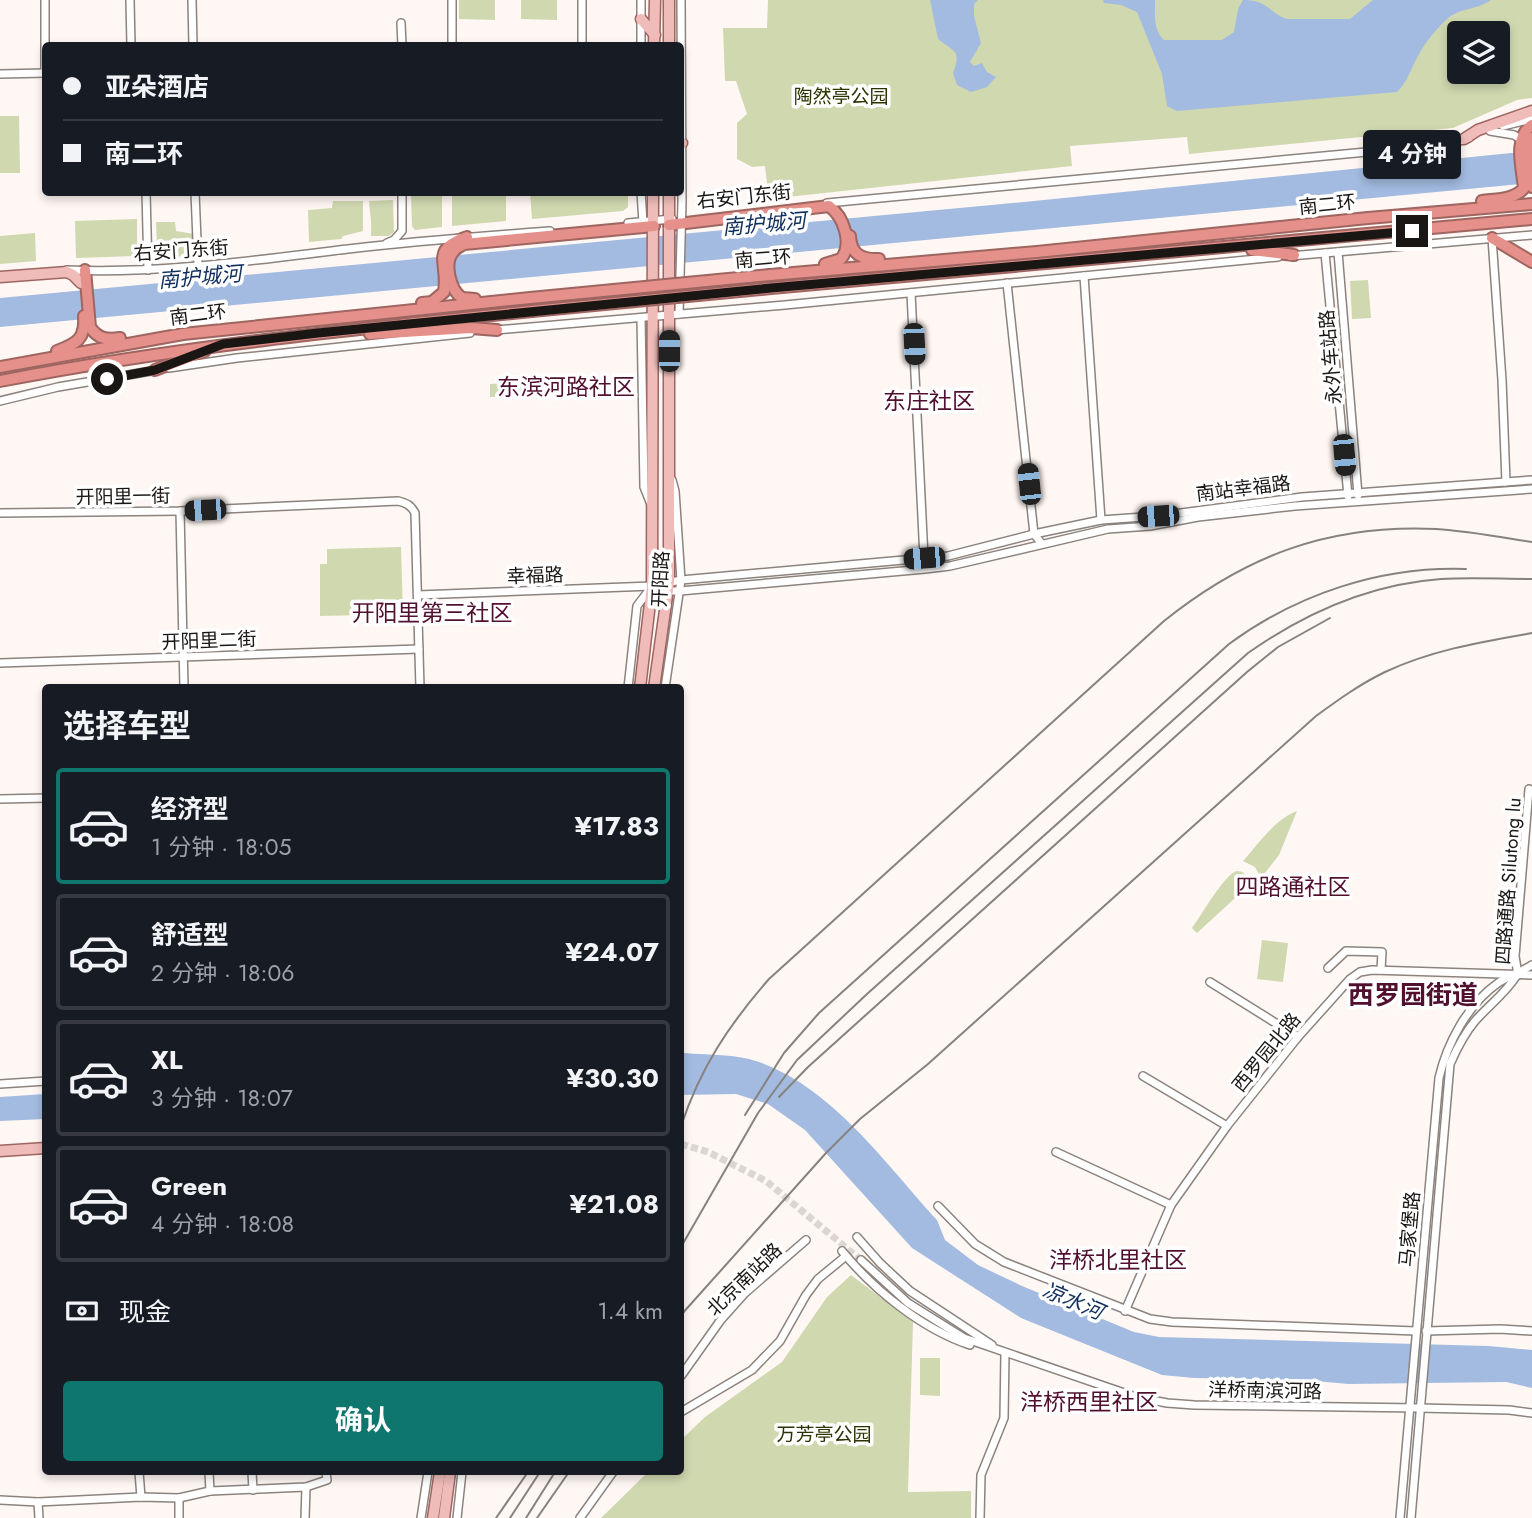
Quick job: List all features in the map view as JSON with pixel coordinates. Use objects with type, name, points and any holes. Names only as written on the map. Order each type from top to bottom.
[{"type":"highway","points":[[1460,210],[1477,202],[1518,195],[1529,187],[1525,142],[1526,129],[1532,125]]},
{"type":"highway","name":"南二环","points":[[0,367],[161,337],[530,298],[1037,253],[1532,204]]},
{"type":"highway","points":[[675,225],[829,206],[840,210],[849,223],[850,254]]},
{"type":"highway","name":"南二环","points":[[0,381],[102,362],[318,333],[771,288],[1532,219]]},
{"type":"highway","points":[[449,251],[470,243],[651,225]]},
{"type":"highway","points":[[449,292],[451,243],[472,236]]},
{"type":"highway","points":[[1492,238],[1532,262]]},
{"type":"highway","points":[[1232,247],[1294,255]]},
{"type":"highway","points":[[788,274],[799,267],[834,263],[850,254],[869,260],[911,257],[930,261]]},
{"type":"highway","points":[[42,359],[76,343],[87,327],[82,270]]},
{"type":"highway","points":[[449,292],[467,299],[509,296],[530,298]]},
{"type":"highway","points":[[361,316],[388,307],[432,302],[449,292]]},
{"type":"highway","points":[[87,327],[103,339],[144,334],[161,337]]},
{"type":"highway","points":[[318,333],[365,335],[471,328],[497,330]]},
{"type":"highway","points":[[155,370],[223,344]]},
{"type":"main road","points":[[655,0],[655,40]]},
{"type":"main road","points":[[669,0],[669,42]]},
{"type":"main road","points":[[641,19],[655,40]]},
{"type":"main road","points":[[1464,139],[1478,130],[1532,111]]},
{"type":"main road","name":"开阳路","points":[[640,684],[652,586],[653,196]]},
{"type":"main road","name":"开阳路","points":[[655,684],[668,587],[674,315],[668,280],[675,225],[669,196]]},
{"type":"main road","points":[[0,275],[66,272],[82,284]]},
{"type":"main road","points":[[0,1151],[42,1148]]},
{"type":"main road","points":[[433,1518],[440,1475]]},
{"type":"main road","points":[[444,1518],[450,1475]]},
{"type":"street","points":[[45,0],[45,42]]},
{"type":"street","points":[[130,0],[131,42]]},
{"type":"street","points":[[192,0],[193,42]]},
{"type":"street","points":[[452,0],[452,42]]},
{"type":"street","points":[[582,0],[582,42]]},
{"type":"street","points":[[641,0],[641,42]]},
{"type":"street","points":[[681,0],[681,42]]},
{"type":"street","points":[[401,23],[402,42]]},
{"type":"street","points":[[0,74],[42,73]]},
{"type":"street","points":[[840,210],[1451,144],[1532,119]]},
{"type":"street","points":[[1490,131],[1525,142]]},
{"type":"street","points":[[146,196],[148,270]]},
{"type":"street","points":[[195,196],[198,265]]},
{"type":"street","points":[[369,247],[389,243],[402,231],[402,196]]},
{"type":"street","points":[[642,196],[651,225]]},
{"type":"street","points":[[674,315],[680,278],[675,225],[677,196]]},
{"type":"street","name":"右安门东街","points":[[0,275],[59,269],[148,270],[472,236],[675,225]]},
{"type":"street","points":[[402,231],[412,238],[425,241]]},
{"type":"street","points":[[0,401],[52,388],[237,358],[497,330],[1532,235]]},
{"type":"street","points":[[1492,238],[1506,482]]},
{"type":"street","name":"永外车站路","points":[[1338,252],[1359,501]]},
{"type":"street","name":"永外车站路","points":[[1325,253],[1348,498]]},
{"type":"street","points":[[1084,276],[1101,520]]},
{"type":"street","points":[[1007,283],[1034,534],[1042,544]]},
{"type":"street","points":[[911,293],[924,558]]},
{"type":"street","name":"开阳路","points":[[641,318],[644,487],[652,507]]},
{"type":"street","name":"开阳路","points":[[666,684],[681,580],[675,491],[669,472]]},
{"type":"street","name":"南站幸福路","points":[[668,587],[680,591],[938,567],[1108,529],[1150,526],[1198,517],[1294,506],[1348,498],[1358,492],[1532,480]]},
{"type":"street","name":"南站幸福路","points":[[668,587],[681,580],[948,556],[1101,520],[1158,516],[1294,498],[1348,498],[1359,501],[1532,489]]},
{"type":"street","name":"开阳里一街","points":[[0,513],[180,511],[398,501],[412,507],[415,513],[418,595]]},
{"type":"street","points":[[180,511],[184,684]]},
{"type":"street","name":"开阳路","points":[[628,684],[637,606],[652,586]]},
{"type":"street","name":"幸福路","points":[[418,595],[668,587]]},
{"type":"street","points":[[418,595],[420,684]]},
{"type":"street","name":"开阳里二街","points":[[0,663],[419,649]]},
{"type":"street","name":"四路通路 Silutong lu","points":[[1517,975],[1515,956],[1530,789]]},
{"type":"street","points":[[0,799],[42,798]]},
{"type":"street","points":[[1328,968],[1346,951],[1382,952],[1381,970]]},
{"type":"street","name":"马家堡路","points":[[1399,1518],[1439,1078],[1443,1059],[1454,1034],[1468,1014],[1499,982],[1532,965]]},
{"type":"street","name":"西罗园北路","points":[[1125,1311],[1171,1205],[1227,1126],[1298,1037],[1350,979],[1360,972],[1381,970],[1532,975]]},
{"type":"street","name":"马家堡路","points":[[1411,1518],[1450,1064],[1460,1041],[1510,987],[1517,975]]},
{"type":"street","points":[[1210,982],[1298,1037]]},
{"type":"street","points":[[1143,1076],[1227,1126]]},
{"type":"street","points":[[0,1084],[42,1081]]},
{"type":"street","points":[[1056,1152],[1171,1205]]},
{"type":"street","points":[[938,1206],[975,1244],[1004,1262],[1150,1319],[1416,1331]]},
{"type":"street","name":"洋桥南滨河路","points":[[857,1237],[910,1291],[1005,1353]]},
{"type":"street","name":"北京南站路","points":[[684,1372],[720,1321],[745,1293],[806,1240]]},
{"type":"street","name":"洋桥南滨河路","points":[[684,1410],[752,1370],[780,1341],[818,1279],[844,1253],[922,1324],[945,1337],[986,1351],[1005,1353]]},
{"type":"street","name":"洋桥南滨河路","points":[[861,1260],[908,1303],[964,1338],[1136,1397],[1167,1403],[1509,1410],[1532,1413]]},
{"type":"street","points":[[1426,1331],[1532,1331]]},
{"type":"street","points":[[980,1518],[982,1475],[1004,1418],[1005,1353]]},
{"type":"street","points":[[139,1475],[141,1497]]},
{"type":"street","points":[[209,1475],[211,1491]]},
{"type":"street","points":[[253,1475],[253,1490]]},
{"type":"street","points":[[421,1518],[428,1475]]},
{"type":"street","points":[[457,1518],[462,1475]]},
{"type":"street","points":[[580,1518],[611,1475]]},
{"type":"street","points":[[0,1500],[38,1502],[179,1498],[211,1491],[306,1487],[327,1476]]},
{"type":"street","points":[[305,1518],[306,1487]]},
{"type":"street","points":[[179,1498],[179,1518]]},
{"type":"street","points":[[38,1502],[39,1518]]},
{"type":"green space","points":[[459,0],[495,0],[495,20],[459,19]]},
{"type":"green space","points":[[521,0],[557,0],[557,20],[521,19]]},
{"type":"green space","name":"陶然亭公园","points":[[768,0],[1532,0],[1532,98],[1517,100],[1453,128],[1189,154],[1187,137],[1070,146],[1072,166],[769,199],[765,166],[752,167],[737,159],[737,123],[747,114],[736,81],[725,81],[723,28],[767,28]]},
{"type":"green space","points":[[0,116],[19,116],[20,173],[0,173]]},
{"type":"green space","points":[[411,196],[442,196],[442,227],[415,230],[412,226]]},
{"type":"green space","points":[[452,196],[506,196],[506,221],[452,226]]},
{"type":"green space","points":[[530,196],[628,196],[628,207],[623,211],[532,219]]},
{"type":"green space","points":[[393,200],[394,232],[389,236],[371,236],[369,201]]},
{"type":"green space","points":[[333,201],[363,201],[363,231],[343,236],[341,239],[309,242],[308,210],[332,208]]},
{"type":"green space","points":[[137,219],[137,256],[76,258],[75,221]]},
{"type":"green space","points":[[156,222],[175,222],[176,231],[194,234],[195,255],[166,258],[157,249]]},
{"type":"green space","points":[[35,233],[36,261],[0,264],[0,236]]},
{"type":"green space","points":[[1368,280],[1371,318],[1352,319],[1350,281]]},
{"type":"green space","points":[[554,381],[555,395],[490,397],[490,384]]},
{"type":"green space","points":[[401,547],[403,614],[320,616],[320,564],[327,564],[327,549]]},
{"type":"green space","points":[[1297,811],[1279,855],[1261,878],[1255,867],[1243,861],[1274,826]]},
{"type":"green space","points":[[1236,871],[1247,876],[1249,881],[1246,888],[1197,933],[1192,928],[1219,888]]},
{"type":"green space","points":[[1262,940],[1288,943],[1283,982],[1257,979]]},
{"type":"green space","name":"万芳亭公园","points":[[851,1275],[913,1322],[908,1492],[971,1491],[971,1518],[601,1518],[645,1475],[684,1475],[684,1437],[705,1417],[782,1362],[827,1297]]},
{"type":"green space","points":[[920,1358],[940,1358],[940,1396],[920,1395]]},
{"type":"water","points":[[930,0],[978,0],[974,4],[974,16],[981,43],[970,62],[974,66],[982,63],[987,72],[996,77],[987,87],[971,92],[957,85],[953,73],[957,60],[955,52],[938,39]]},
{"type":"water","points":[[1103,0],[1155,0],[1156,27],[1164,40],[1222,40],[1234,32],[1238,9],[1243,0],[1263,4],[1287,19],[1350,19],[1373,0],[1491,0],[1456,13],[1441,25],[1424,46],[1397,92],[1177,111],[1167,106],[1162,74],[1137,12],[1121,5],[1104,3]]},
{"type":"water","name":"南护城河","points":[[1532,151],[1532,183],[0,327],[0,298],[1034,201]]},
{"type":"water","points":[[684,1053],[749,1059],[804,1085],[853,1126],[937,1220],[945,1240],[978,1265],[1134,1332],[1159,1337],[1489,1346],[1532,1350],[1532,1388],[1506,1382],[1349,1384],[1162,1375],[1021,1318],[912,1248],[805,1130],[768,1104],[736,1094],[684,1095]]},
{"type":"water","points":[[42,1094],[42,1119],[0,1121],[0,1097]]},
{"type":"tunnel","points":[[684,1145],[708,1152],[766,1181],[861,1260]]},
{"type":"railway","points":[[684,1118],[697,1085],[717,1048],[769,979],[1164,621],[1195,598],[1226,578],[1291,548],[1360,532],[1436,529],[1532,542]]},
{"type":"railway","points":[[745,1115],[784,1053],[819,1013],[1229,644],[1283,611],[1341,587],[1403,572],[1466,569]]},
{"type":"railway","points":[[684,1242],[758,1113],[797,1060],[867,994],[1248,653],[1316,613],[1389,587],[1441,579],[1532,579]]},
{"type":"railway","points":[[779,1097],[808,1067],[1247,672],[1278,647],[1330,618]]},
{"type":"railway","points":[[684,1312],[826,1153],[860,1119],[928,1064],[1316,716],[1367,682],[1403,664],[1457,648],[1532,633]]},
{"type":"railway","points":[[496,1518],[526,1475]]},
{"type":"railway","points":[[510,1518],[538,1475]]},
{"type":"railway","points":[[526,1518],[553,1475]]},
{"type":"railway","points":[[537,1518],[567,1475]]},
{"type":"district","name":"东滨河路社区","points":[[566,387]]},
{"type":"district","name":"东庄社区","points":[[929,401]]},
{"type":"district","name":"开阳里第三社区","points":[[432,613]]},
{"type":"district","name":"四路通社区","points":[[1293,887]]},
{"type":"district","name":"西罗园街道","points":[[1413,995]]},
{"type":"district","name":"洋桥北里社区","points":[[1118,1260]]},
{"type":"district","name":"洋桥西里社区","points":[[1089,1402]]},
{"type":"route","points":[[107,379],[155,370],[223,344],[318,333],[771,288],[1412,231]]},
{"type":"water label","name":"凉水河","points":[[1073,1301]]}]
